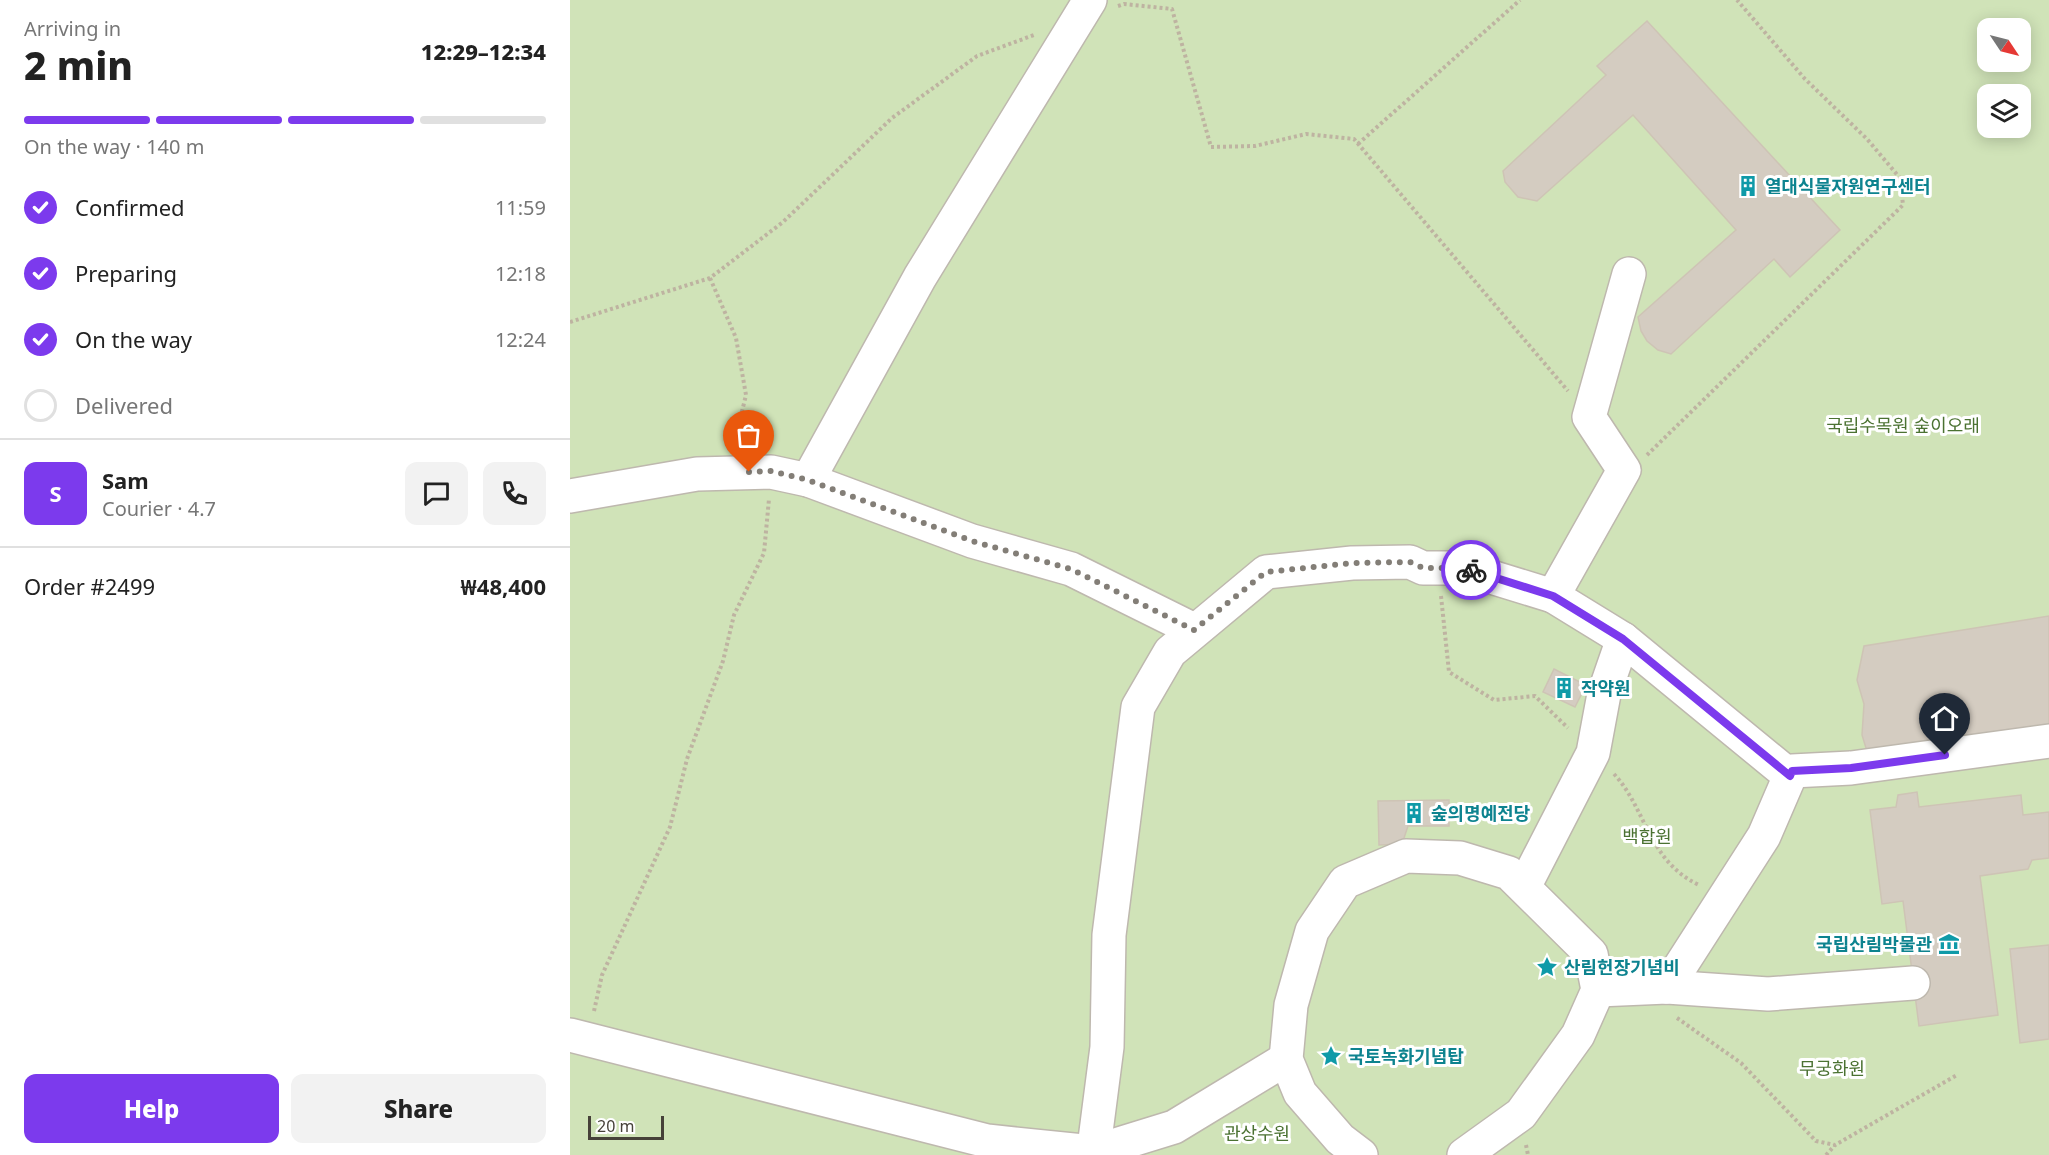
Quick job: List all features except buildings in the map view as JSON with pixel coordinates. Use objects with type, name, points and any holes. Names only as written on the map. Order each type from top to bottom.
[{"type":"street","points":[[808,480],[920,277],[1084,10]]},
{"type":"street","points":[[1553,596],[1624,470],[1589,417],[1629,274]]},
{"type":"street","points":[[570,496],[697,474],[771,471],[808,480],[972,541],[1071,569],[1194,630]]},
{"type":"street","points":[[1093,1154],[1107,1047],[1108,935],[1138,707],[1170,652],[1266,572],[1364,563],[1410,562],[1423,568],[1462,568],[1553,596],[1623,639],[1790,776]]},
{"type":"street","points":[[1524,887],[1593,753],[1604,694],[1623,639]]},
{"type":"street","points":[[1666,987],[1764,836],[1792,771],[1851,768],[2049,741]]},
{"type":"street","points":[[1361,1155],[1340,1139],[1300,1093],[1286,1059],[1291,1005],[1312,932],[1345,882],[1406,856],[1460,858],[1509,873],[1590,954],[1598,990],[1578,1035],[1521,1114],[1464,1155]]},
{"type":"street","points":[[1598,990],[1666,987],[1768,994],[1913,983]]},
{"type":"street","points":[[579,1037],[987,1141],[1093,1154],[1174,1127],[1286,1059]]},
{"type":"path","points":[[1358,144],[1520,0]]},
{"type":"path","points":[[1624,470],[1638,464],[1903,205],[1900,178],[1867,139],[1805,79],[1737,0]]},
{"type":"path","points":[[570,322],[710,278],[783,222],[892,118],[977,56],[1084,10],[1124,4],[1172,9],[1211,147],[1255,146],[1306,134],[1354,139],[1589,417]]},
{"type":"path","points":[[710,278],[736,338],[746,395],[727,473]]},
{"type":"path","points":[[579,1037],[602,975],[670,827],[687,759],[723,661],[734,615],[764,553],[771,471]]},
{"type":"path","points":[[1423,568],[1443,599],[1449,672],[1494,700],[1535,696],[1621,782],[1650,839],[1686,879],[1723,896]]},
{"type":"path","points":[[1666,987],[1673,1015],[1742,1063],[1816,1141],[1835,1145]]},
{"type":"path","points":[[1826,1155],[1835,1145],[1957,1075]]},
{"type":"green space","points":[[570,0],[2049,0],[2049,1155],[570,1155]]},
{"type":"way so far","points":[[749,472],[771,471],[808,480],[972,541],[1071,569],[1194,630],[1266,572],[1352,563],[1410,562],[1423,568],[1471,570]]},
{"type":"place","name":"열대식물자원연구센터","points":[[1748,186]]},
{"type":"place","name":"작약원","points":[[1564,688]]},
{"type":"place","name":"숲의명예전당","points":[[1414,813]]},
{"type":"place","name":"국립산림박물관","points":[[1949,944]]},
{"type":"place","name":"산림헌장기념비","points":[[1547,967]]},
{"type":"place","name":"국토녹화기념탑","points":[[1331,1056]]},
{"type":"route","points":[[1471,570],[1553,596],[1623,639],[1790,776],[1792,771],[1851,768],[1945,755]]},
{"type":"park label","name":"국립수목원 숲이오래","points":[[1903,425]]},
{"type":"park label","name":"백합원","points":[[1647,836]]},
{"type":"park label","name":"무궁화원","points":[[1832,1068]]},
{"type":"park label","name":"관상수원","points":[[1257,1133]]}]
